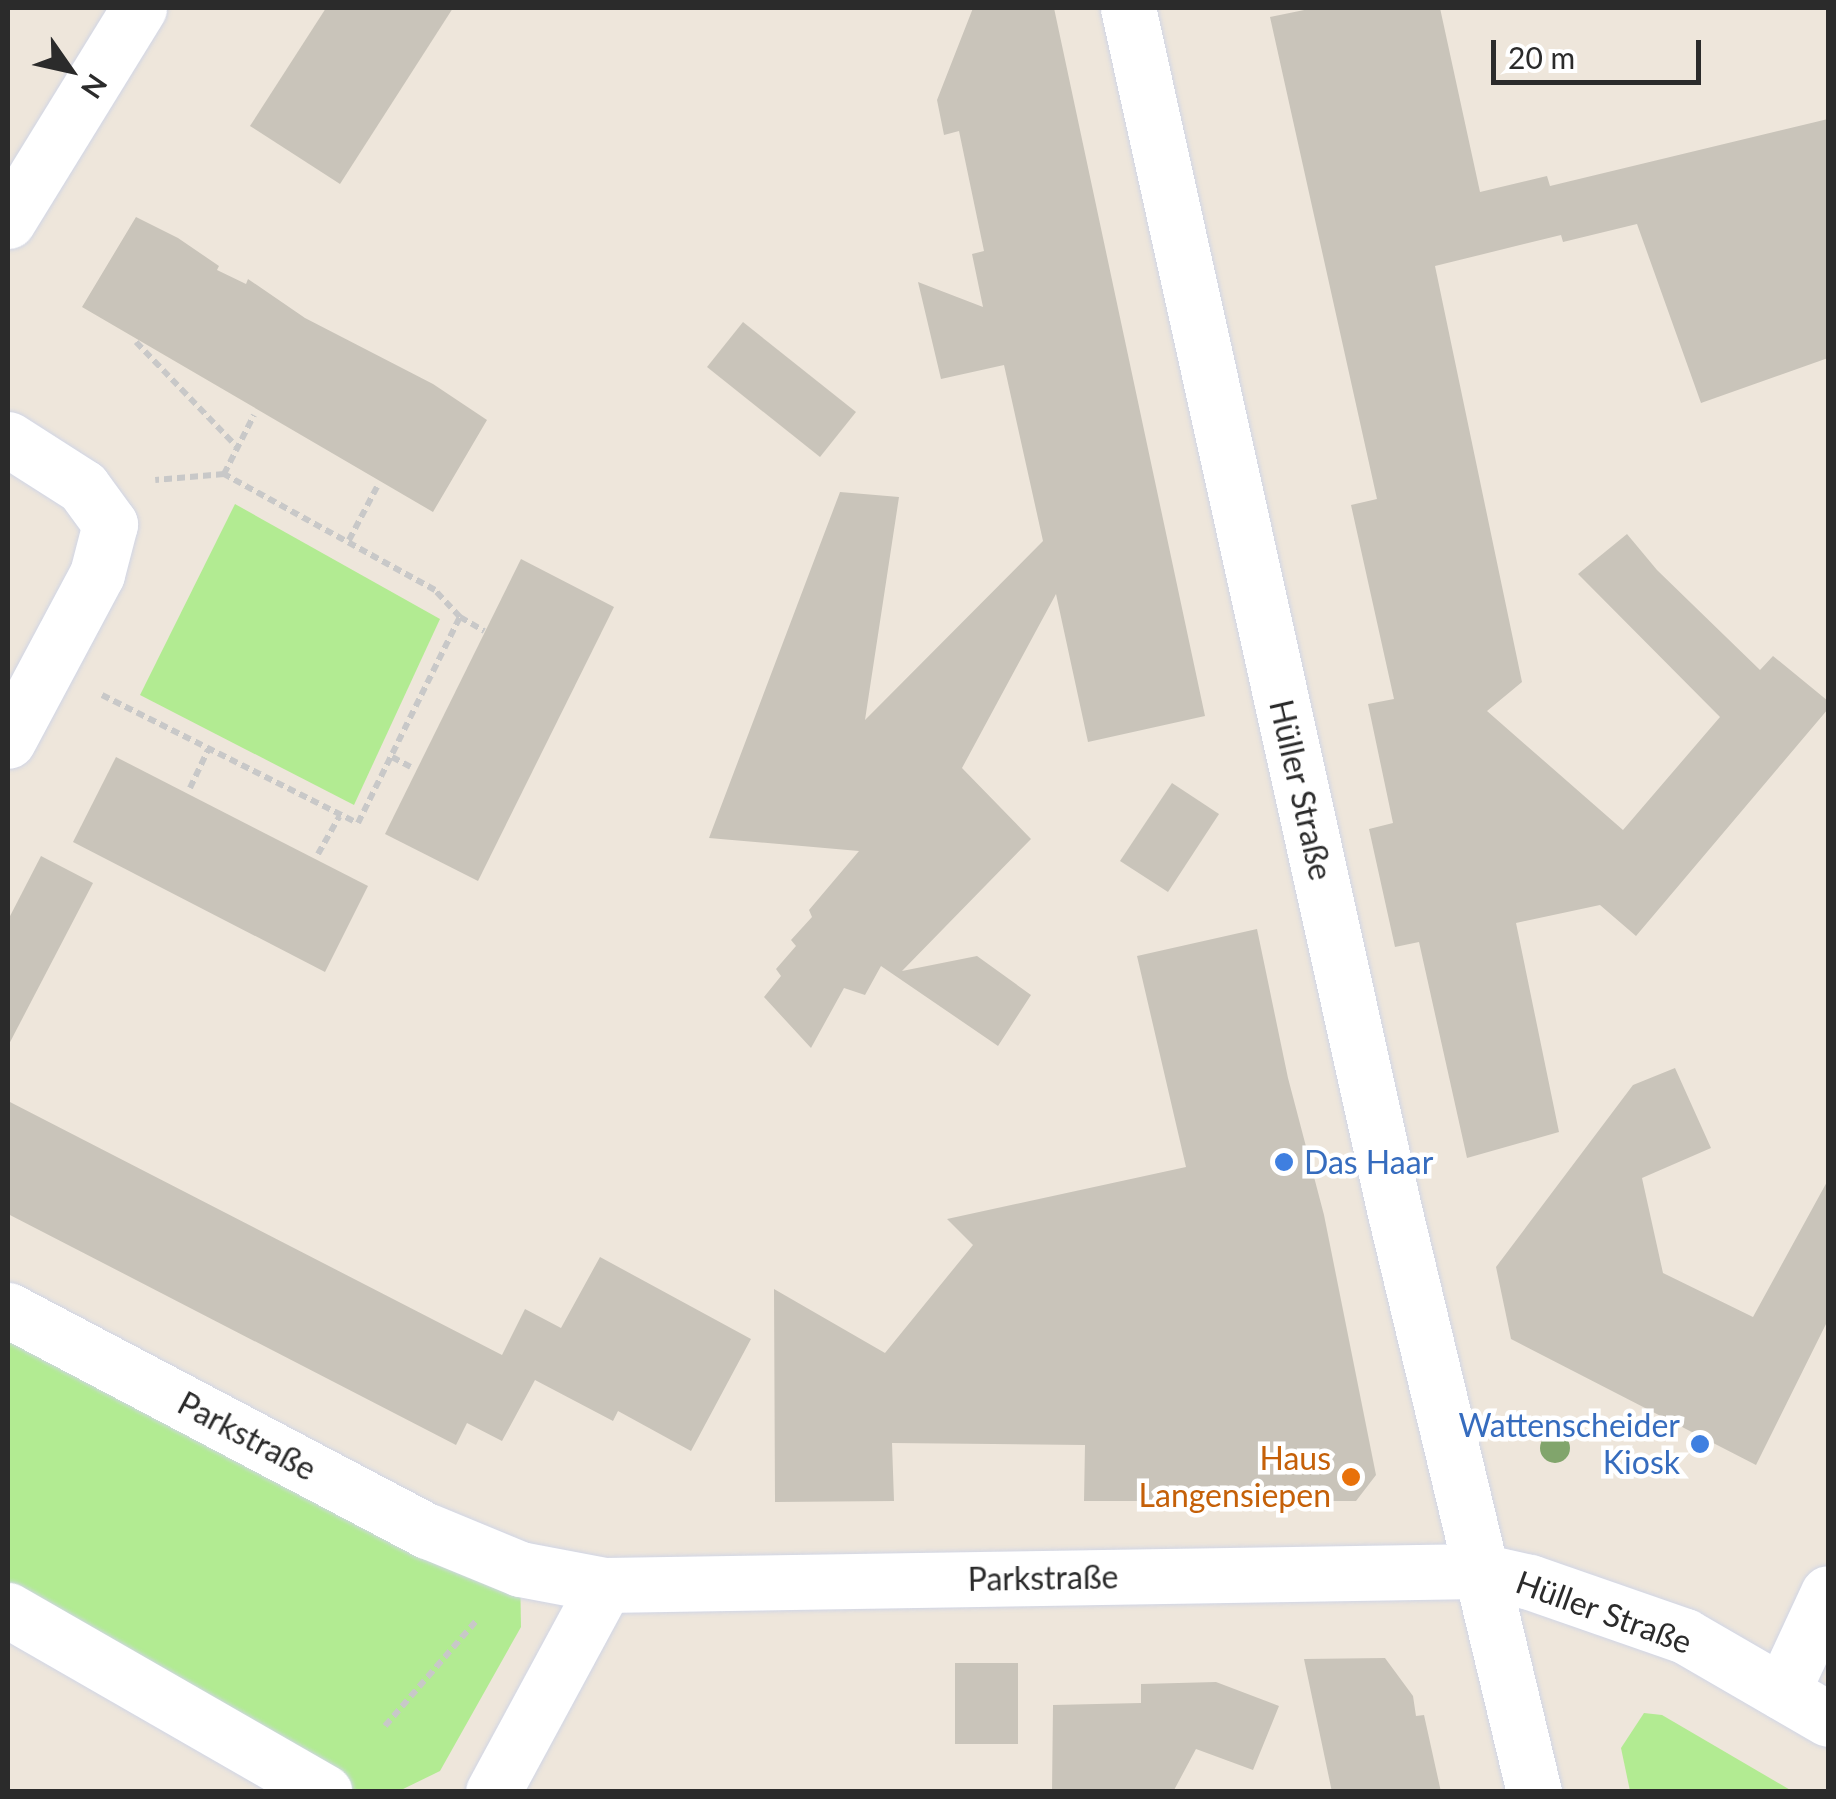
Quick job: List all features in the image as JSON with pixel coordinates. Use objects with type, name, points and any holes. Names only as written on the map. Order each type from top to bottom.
[{"type":"street","points":[[8,220],[140,8]]},
{"type":"street","name":"Hüller Straße","points":[[1128,8],[1391,1194],[1534,1792]]},
{"type":"street","points":[[8,439],[83,487],[110,524],[97,574],[8,740]]},
{"type":"street","name":"Parkstraße","points":[[8,1310],[428,1531],[520,1569],[605,1586],[1481,1571]]},
{"type":"street","name":"Hüller Straße","points":[[1481,1571],[1530,1582],[1684,1636],[1828,1719]]},
{"type":"street","points":[[493,1792],[605,1586]]},
{"type":"street","points":[[1782,1692],[1828,1593]]},
{"type":"street","points":[[8,1610],[324,1792]]},
{"type":"path","points":[[136,342],[236,446]]},
{"type":"path","points":[[224,474],[254,414]]},
{"type":"path","points":[[83,487],[224,474],[436,590],[460,617],[484,631]]},
{"type":"path","points":[[348,540],[377,487]]},
{"type":"path","points":[[47,667],[358,823],[460,617]]},
{"type":"path","points":[[190,788],[208,750]]},
{"type":"path","points":[[392,757],[411,767]]},
{"type":"path","points":[[318,854],[339,816]]},
{"type":"path","points":[[385,1726],[520,1569]]},
{"type":"green space","points":[[235,504],[440,619],[354,805],[140,695]]},
{"type":"green space","points":[[8,1310],[520,1569],[521,1627],[440,1771],[399,1791],[324,1791],[8,1610]]},
{"type":"green space","points":[[1644,1713],[1662,1715],[1792,1791],[1630,1791],[1621,1748]]},
{"type":"building","points":[[326,8],[453,8],[340,184],[250,126]]},
{"type":"building","points":[[973,8],[1054,8],[1205,716],[1088,742],[1056,594],[962,768],[1031,839],[902,971],[977,956],[1031,995],[998,1046],[881,966],[865,995],[844,988],[811,1048],[764,997],[781,976],[776,969],[796,946],[791,940],[812,917],[809,910],[859,851],[709,838],[840,492],[899,497],[865,720],[1043,541],[1004,365],[941,379],[918,282],[983,307],[972,254],[984,251],[959,131],[944,135],[937,100]]},
{"type":"building","points":[[1314,8],[1440,8],[1480,192],[1547,176],[1550,186],[1828,119],[1828,358],[1701,403],[1637,224],[1563,242],[1561,235],[1435,266],[1522,682],[1487,711],[1623,830],[1720,717],[1578,574],[1627,534],[1657,570],[1760,670],[1773,656],[1828,701],[1828,709],[1636,936],[1600,905],[1516,923],[1559,1132],[1467,1158],[1419,942],[1395,947],[1369,829],[1393,823],[1368,704],[1394,699],[1351,505],[1377,499],[1270,17]]},
{"type":"building","points":[[136,217],[178,238],[219,266],[217,270],[246,284],[248,279],[305,318],[433,384],[487,420],[433,512],[82,307]]},
{"type":"building","points":[[743,322],[856,412],[820,457],[707,367]]},
{"type":"building","points":[[521,559],[614,607],[478,881],[385,834]]},
{"type":"building","points":[[116,757],[368,886],[325,972],[73,842]]},
{"type":"building","points":[[1172,783],[1219,814],[1168,892],[1120,861]]},
{"type":"building","points":[[41,856],[93,883],[8,1046],[8,920]]},
{"type":"building","points":[[1257,929],[1288,1078],[1324,1215],[1376,1475],[1356,1501],[1084,1501],[1085,1445],[892,1443],[894,1501],[775,1502],[774,1289],[885,1353],[973,1245],[947,1219],[1186,1167],[1137,956]]},
{"type":"building","points":[[1675,1068],[1711,1148],[1642,1178],[1663,1273],[1753,1317],[1828,1180],[1828,1320],[1756,1465],[1511,1339],[1496,1267],[1633,1085]]},
{"type":"building","points":[[8,1101],[502,1355],[525,1309],[561,1328],[600,1257],[751,1339],[691,1451],[618,1411],[613,1421],[535,1380],[502,1441],[467,1423],[456,1445],[8,1214]]},
{"type":"building","points":[[1385,1658],[1413,1696],[1416,1716],[1424,1715],[1441,1792],[1332,1792],[1304,1659]]},
{"type":"building","points":[[955,1663],[1018,1663],[1018,1744],[955,1744]]},
{"type":"building","points":[[1216,1682],[1279,1706],[1253,1770],[1196,1749],[1173,1792],[1052,1792],[1053,1705],[1141,1703],[1141,1684]]},
{"type":"place","name":"Das Haar","points":[[1284,1162]]},
{"type":"place","name":"Wattenscheider Kiosk","points":[[1700,1444]]},
{"type":"place","name":"Haus Langensiepen","points":[[1351,1477]]}]
